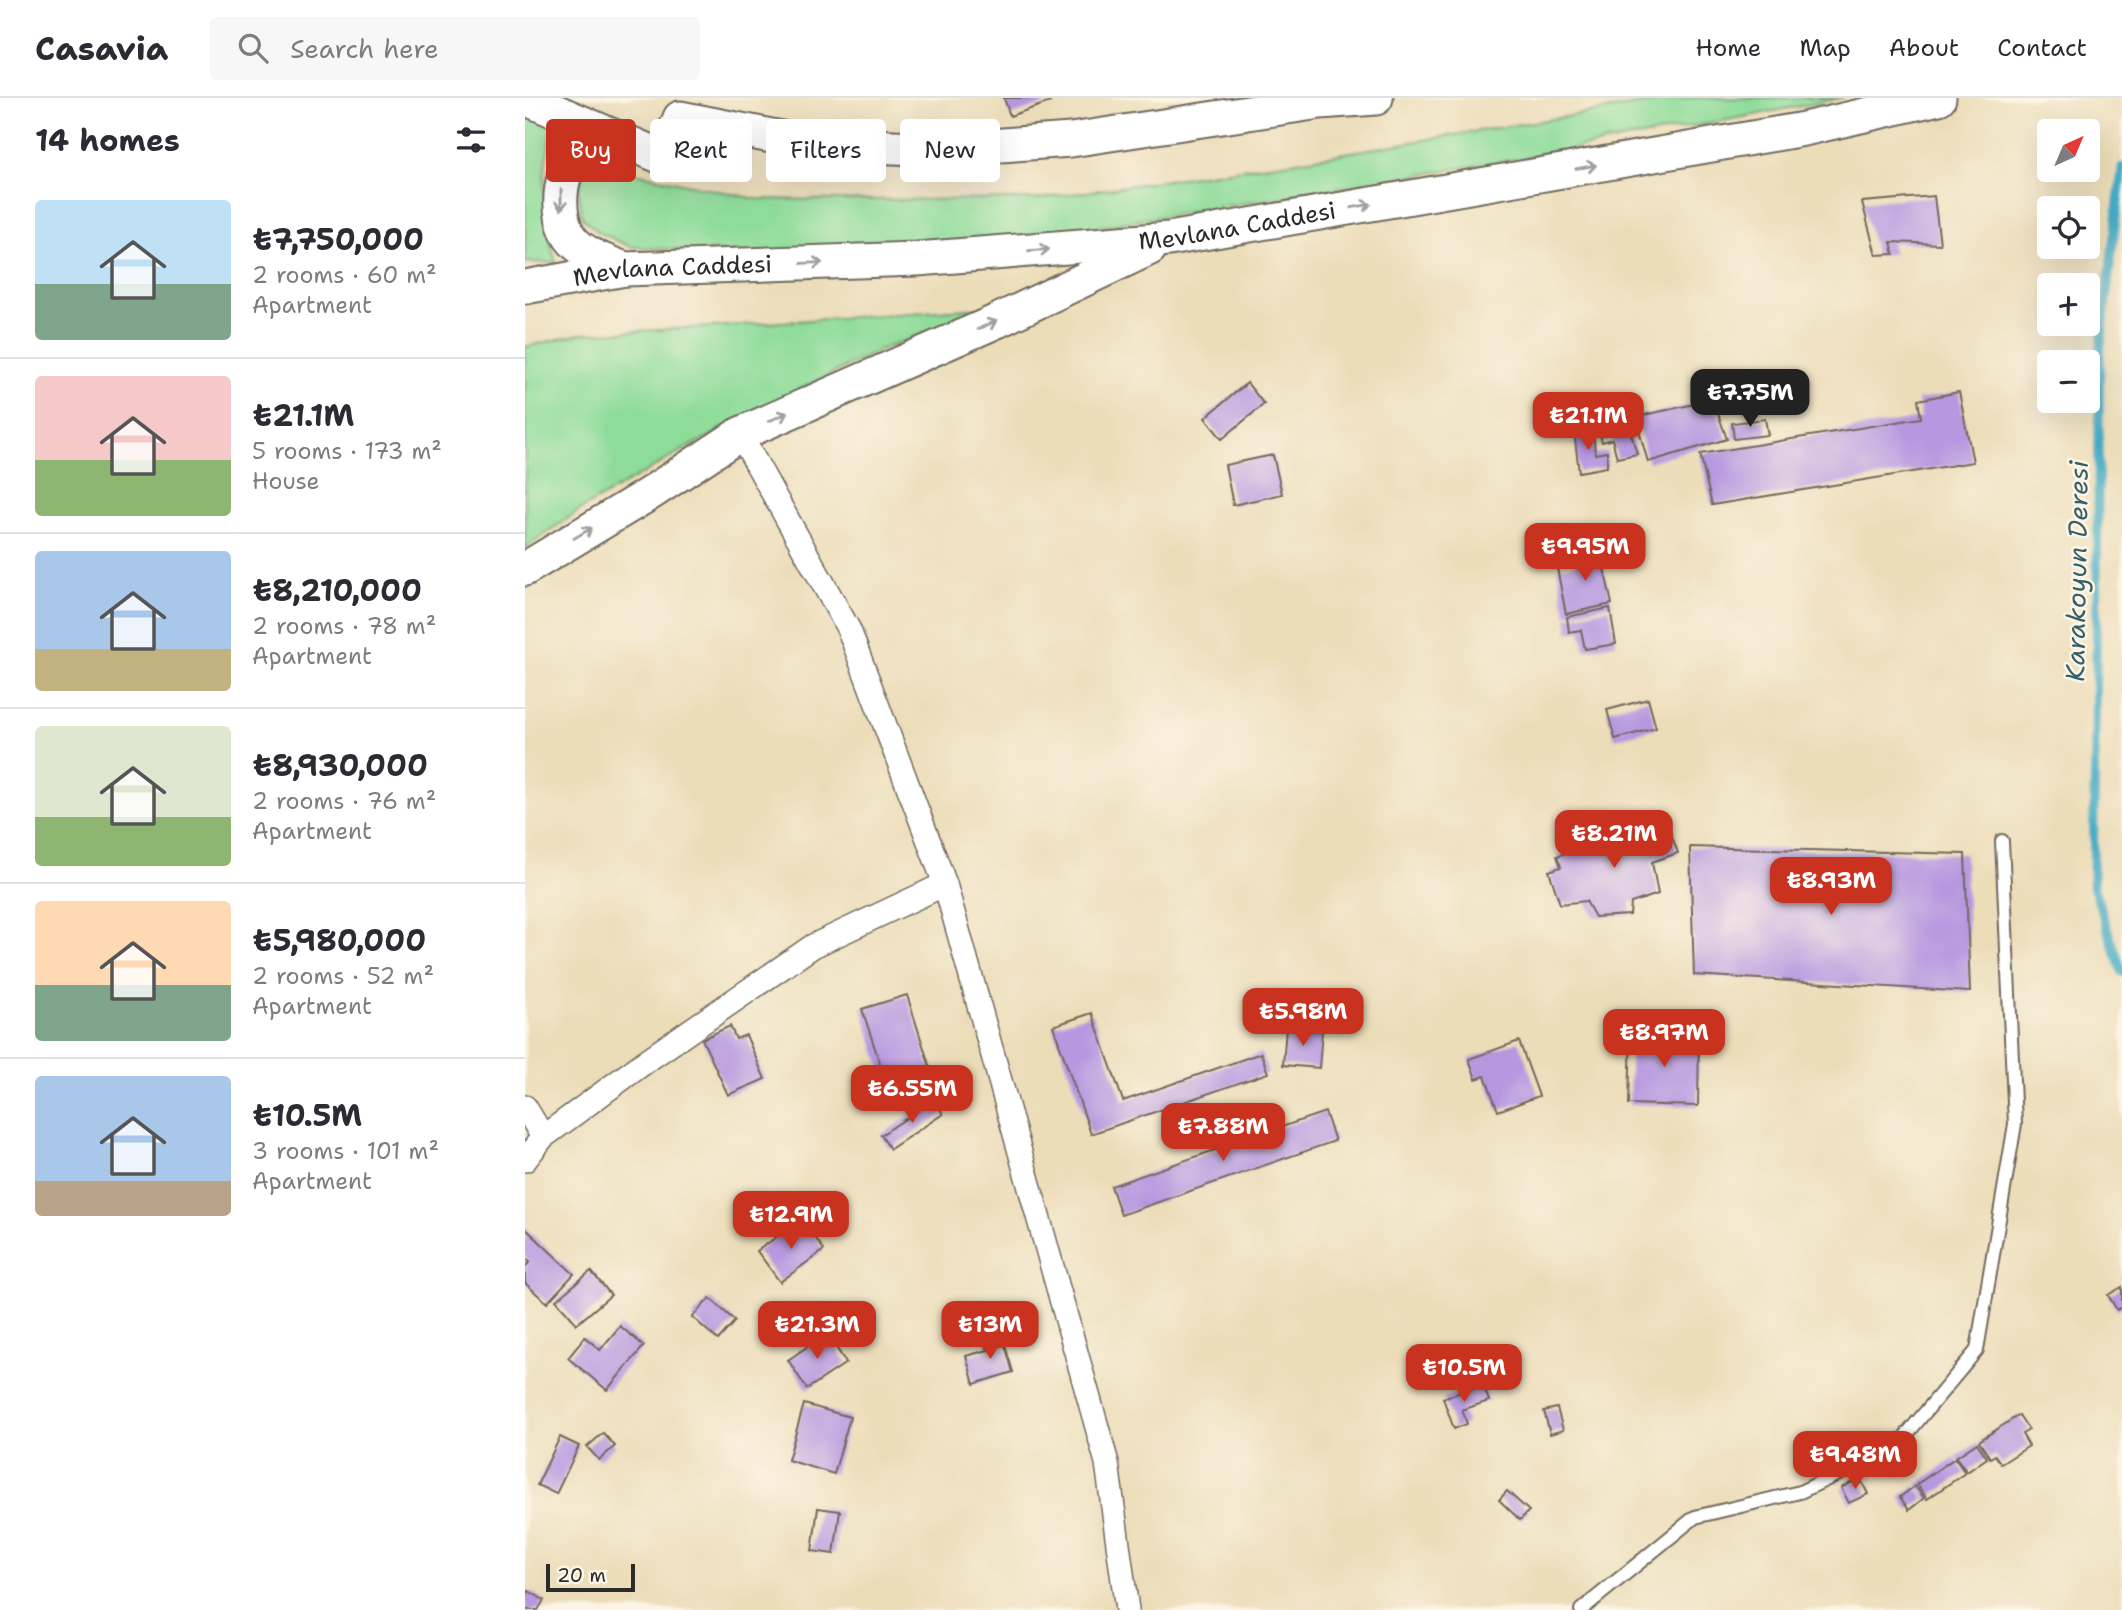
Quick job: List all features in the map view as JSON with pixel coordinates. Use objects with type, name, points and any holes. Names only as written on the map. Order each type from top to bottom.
[{"type":"main road","points":[[525,98],[650,152]]},
{"type":"main road","points":[[752,132],[812,144],[947,149],[1071,140],[1319,100],[1376,98]]},
{"type":"main road","name":"Mevlana Caddesi","points":[[525,287],[625,269],[917,259],[1169,239],[1804,129],[1940,98]]},
{"type":"main road","points":[[625,269],[593,257],[571,239],[561,214],[561,190],[573,159],[587,146],[600,143],[650,155]]},
{"type":"main road","points":[[525,569],[649,494],[740,434],[997,321],[1169,239]]},
{"type":"street","points":[[740,434],[849,630],[945,884],[1107,1464],[1127,1610]]},
{"type":"street","points":[[525,1160],[543,1137],[649,1059],[813,946],[945,884]]},
{"type":"street","points":[[525,1107],[543,1137]]},
{"type":"lane","points":[[1581,1610],[1695,1517],[1800,1492],[1897,1446],[1977,1350],[2014,1124],[2002,841]]},
{"type":"green space","points":[[1679,98],[1844,98],[1546,154],[1037,237],[780,255],[631,247],[598,232],[582,217],[578,189],[580,182],[636,182],[636,173],[650,176],[650,182],[677,182],[756,199],[1038,199],[1297,161]]},
{"type":"green space","points":[[525,110],[547,119],[545,209],[556,263],[525,262]]},
{"type":"green space","points":[[995,307],[876,352],[788,395],[687,448],[580,510],[525,548],[525,347],[579,334]]},
{"type":"building","points":[[1004,98],[1049,98],[1050,102],[1010,116]]},
{"type":"building","points":[[1934,196],[1940,244],[1891,242],[1894,254],[1876,255],[1862,202]]},
{"type":"building","points":[[1247,383],[1264,404],[1222,439],[1205,418]]},
{"type":"building","points":[[1959,392],[1973,462],[1712,505],[1700,454],[1921,418],[1918,400]]},
{"type":"building","points":[[1713,400],[1727,439],[1648,462],[1635,417]]},
{"type":"building","points":[[1619,419],[1621,433],[1630,430],[1637,454],[1617,458],[1612,439],[1602,442],[1597,424]]},
{"type":"building","points":[[1765,419],[1768,435],[1734,439],[1732,423]]},
{"type":"building","points":[[1593,429],[1595,454],[1607,452],[1607,467],[1579,472],[1574,431]]},
{"type":"building","points":[[1273,455],[1282,494],[1233,505],[1225,465]]},
{"type":"building","points":[[1600,550],[1612,604],[1566,614],[1557,568],[1575,565],[1578,551]]},
{"type":"building","points":[[1610,608],[1616,644],[1585,649],[1581,630],[1569,632],[1567,617]]},
{"type":"building","points":[[1648,699],[1656,728],[1615,739],[1607,710]]},
{"type":"building","points":[[1665,817],[1678,853],[1652,862],[1658,894],[1631,903],[1630,915],[1595,917],[1586,901],[1560,904],[1549,871],[1561,867],[1557,856]]},
{"type":"building","points":[[1690,847],[1965,854],[1970,992],[1694,975]]},
{"type":"building","points":[[907,995],[935,1083],[891,1097],[862,1009]]},
{"type":"building","points":[[1092,1013],[1123,1101],[1261,1053],[1268,1073],[1091,1134],[1053,1026]]},
{"type":"building","points":[[730,1026],[736,1039],[746,1035],[765,1079],[728,1095],[702,1039]]},
{"type":"building","points":[[1286,1028],[1322,1031],[1319,1068],[1283,1065]]},
{"type":"building","points":[[1631,1032],[1699,1033],[1698,1106],[1629,1104]]},
{"type":"building","points":[[1519,1041],[1539,1096],[1498,1111],[1485,1076],[1476,1079],[1469,1059]]},
{"type":"building","points":[[934,1100],[943,1114],[890,1149],[881,1135]]},
{"type":"building","points":[[1325,1112],[1335,1141],[1121,1215],[1111,1186]]},
{"type":"building","points":[[802,1219],[824,1250],[780,1282],[757,1251]]},
{"type":"building","points":[[525,1228],[574,1274],[547,1303],[525,1283],[525,1267],[530,1262],[525,1258]]},
{"type":"building","points":[[591,1271],[611,1295],[577,1324],[556,1300]]},
{"type":"building","points":[[2122,1287],[2122,1307],[2117,1310],[2108,1295]]},
{"type":"building","points":[[710,1298],[735,1321],[718,1340],[692,1317]]},
{"type":"building","points":[[620,1326],[644,1346],[607,1390],[568,1358],[585,1337],[600,1350]]},
{"type":"building","points":[[827,1333],[846,1363],[807,1389],[788,1360]]},
{"type":"building","points":[[995,1333],[999,1346],[1005,1345],[1013,1372],[974,1384],[966,1356],[988,1350],[984,1336]]},
{"type":"building","points":[[1483,1385],[1489,1401],[1462,1410],[1467,1424],[1454,1429],[1443,1398]]},
{"type":"building","points":[[804,1404],[850,1417],[834,1474],[788,1460]]},
{"type":"building","points":[[1557,1408],[1563,1430],[1550,1434],[1544,1411]]},
{"type":"building","points":[[2019,1415],[2029,1430],[2022,1434],[2029,1446],[2001,1464],[1995,1455],[1990,1458],[1979,1441]]},
{"type":"building","points":[[603,1433],[615,1446],[599,1460],[587,1447]]},
{"type":"building","points":[[560,1437],[579,1446],[556,1494],[537,1485]]},
{"type":"building","points":[[1977,1443],[1987,1458],[1967,1472],[1956,1457]]},
{"type":"building","points":[[1955,1458],[1965,1473],[1927,1499],[1917,1484]]},
{"type":"building","points":[[1860,1478],[1868,1494],[1849,1503],[1841,1488]]},
{"type":"building","points":[[1915,1486],[1924,1498],[1909,1510],[1900,1497]]},
{"type":"building","points":[[1507,1491],[1529,1511],[1520,1520],[1499,1500]]},
{"type":"building","points":[[818,1508],[840,1511],[834,1554],[812,1551]]},
{"type":"building","points":[[529,1591],[544,1600],[538,1610],[525,1610],[525,1598]]},
{"type":"waterway","name":"Karakoyun Deresi","points":[[2122,167],[2100,352],[2093,886],[2122,972]]}]
